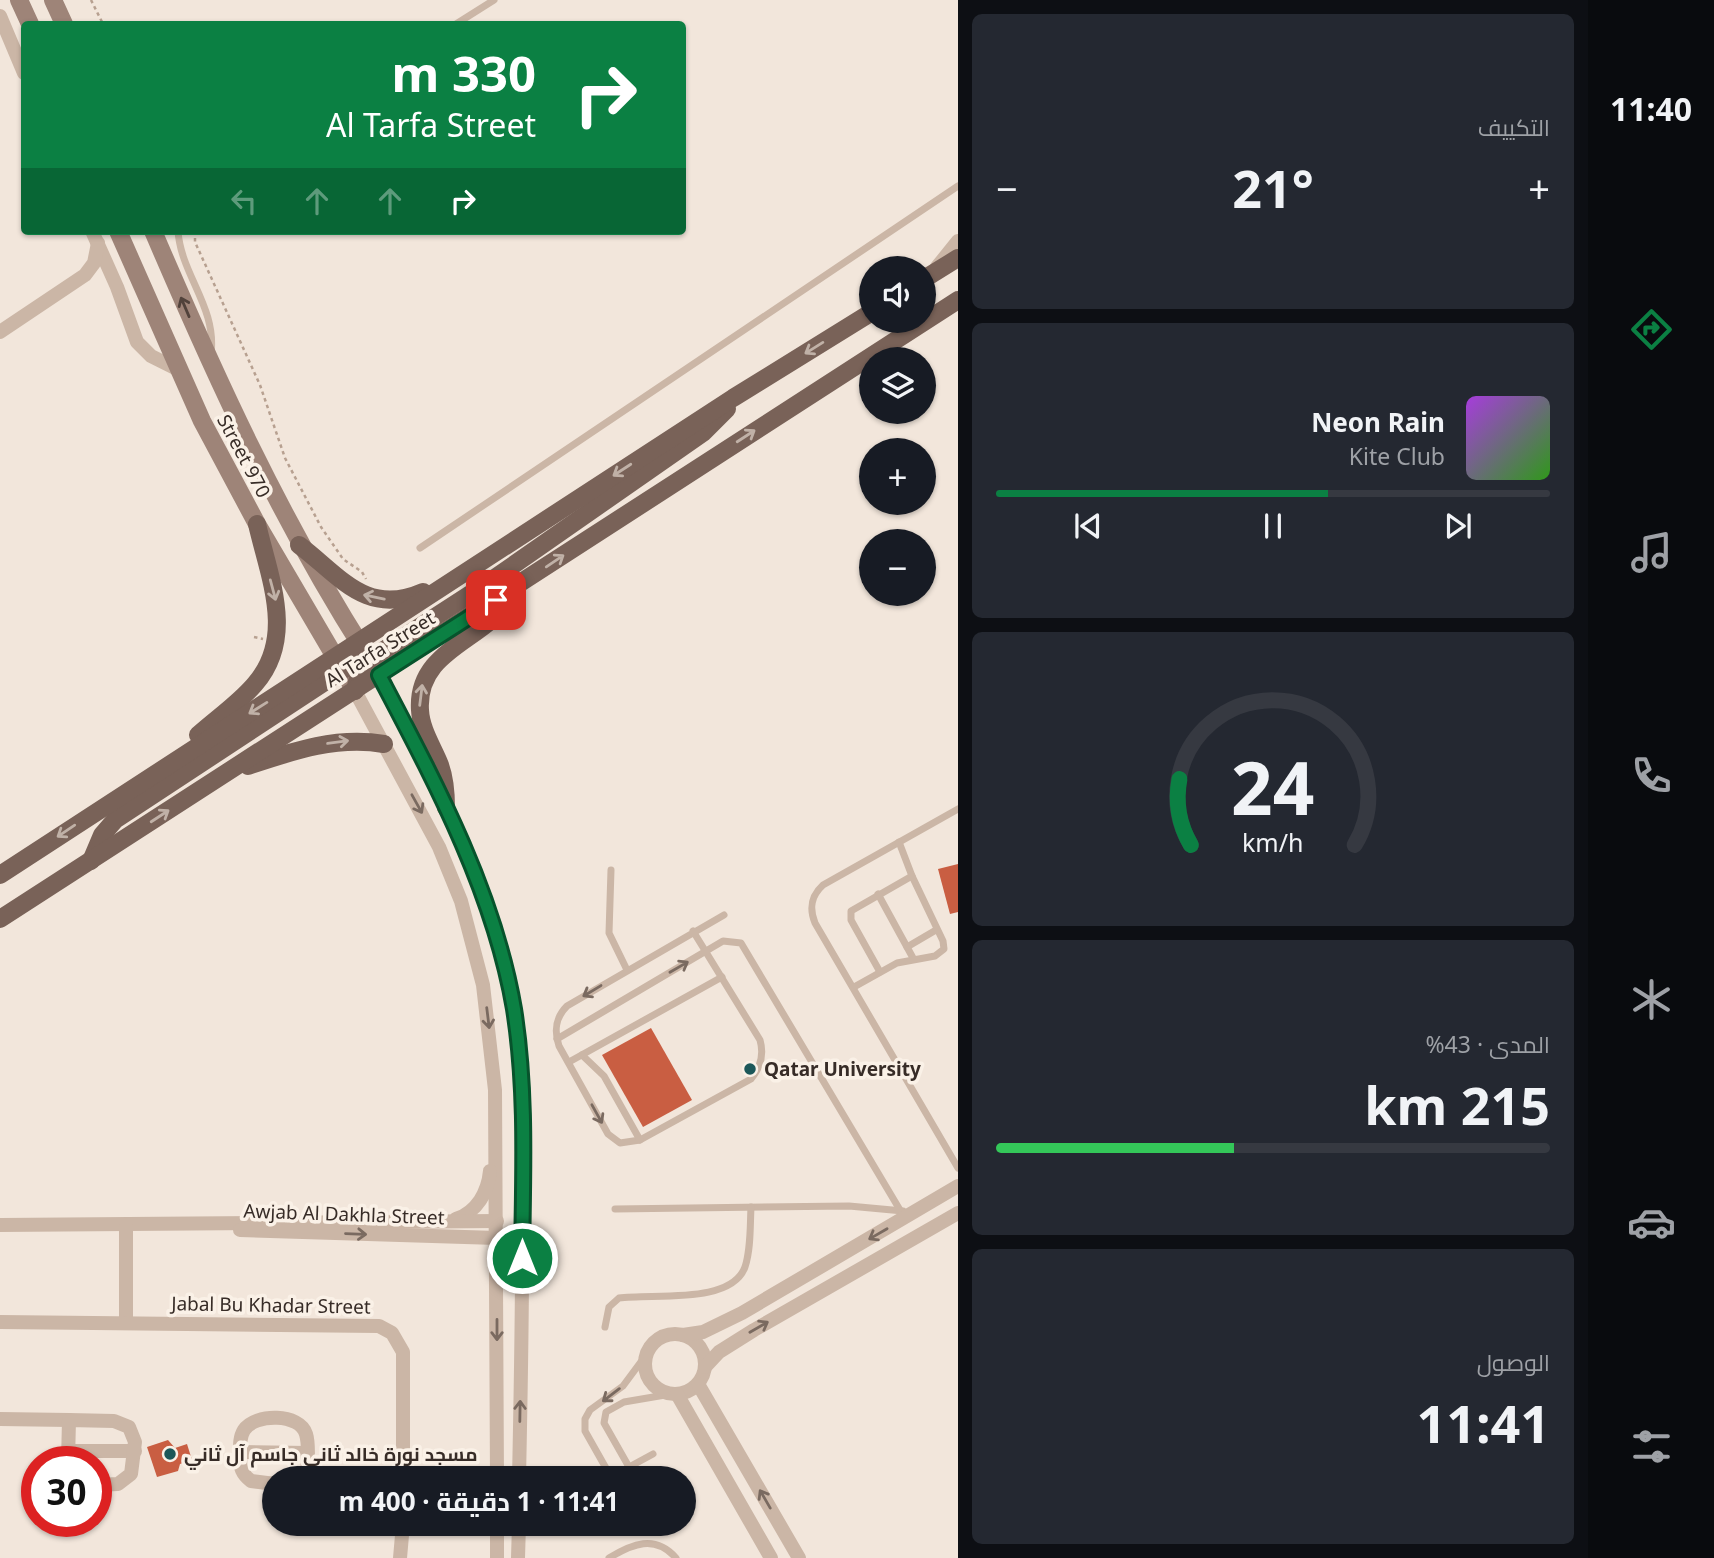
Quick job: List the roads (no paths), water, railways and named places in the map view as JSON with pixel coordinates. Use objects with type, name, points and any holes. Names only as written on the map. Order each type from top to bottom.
[{"type":"main road","points":[[19,0],[29,21]]},
{"type":"main road","points":[[53,0],[63,21]]},
{"type":"main road","name":"Street 970","points":[[120,235],[177,369],[257,524],[355,691]]},
{"type":"main road","name":"Street 970","points":[[155,235],[209,365],[299,545],[374,667]]},
{"type":"main road","points":[[936,271],[958,258]]},
{"type":"main road","name":"Al Tarfa Street","points":[[374,667],[516,587],[958,300]]},
{"type":"main road","name":"Al Tarfa Street","points":[[359,642],[733,398],[859,320]]},
{"type":"main road","points":[[355,691],[359,673],[374,667],[492,580],[704,432],[721,418],[733,398]]},
{"type":"main road","points":[[164,766],[246,694],[271,659],[278,622],[257,524]]},
{"type":"main road","points":[[299,545],[345,584],[364,596],[404,600],[440,590]]},
{"type":"main road","points":[[446,808],[441,767],[421,721],[422,687],[440,656],[503,610],[516,587]]},
{"type":"main road","points":[[91,861],[102,835],[115,820],[355,656],[359,642]]},
{"type":"main road","name":"Al Tarfa Street","points":[[0,875],[164,766],[340,664]]},
{"type":"main road","name":"Al Tarfa Street","points":[[0,919],[355,691]]},
{"type":"main road","points":[[225,773],[337,741],[356,740],[384,744]]},
{"type":"street","points":[[0,16],[21,66]]},
{"type":"street","points":[[95,237],[117,287],[136,342],[151,356],[177,369]]},
{"type":"street","points":[[0,332],[80,279],[94,263],[95,237]]},
{"type":"street","points":[[936,267],[958,241]]},
{"type":"street","points":[[80,279],[100,278],[117,287]]},
{"type":"street","points":[[374,667],[446,808],[499,948],[518,1040],[522,1207],[519,1466]]},
{"type":"street","points":[[355,691],[426,820],[461,901],[483,985],[495,1090],[497,1466]]},
{"type":"street","points":[[450,1221],[471,1211],[486,1190],[490,1173],[489,1113],[495,1090]]},
{"type":"street","points":[[674,1394],[698,1384],[705,1367],[719,1352],[745,1335],[958,1210],[953,1189],[907,1211],[742,1313],[703,1332],[660,1337],[646,1355],[648,1378],[655,1387],[674,1394],[771,1558]]},
{"type":"street","name":"Awjab Al Dakhla Street","points":[[0,1225],[497,1221]]},
{"type":"street","points":[[126,1225],[126,1323]]},
{"type":"street","name":"Awjab Al Dakhla Street","points":[[190,1225],[253,1230],[497,1238]]},
{"type":"street","name":"Jabal Bu Khadar Street","points":[[0,1322],[365,1324],[386,1329],[400,1345],[404,1359],[403,1466]]},
{"type":"street","points":[[683,1335],[700,1347],[705,1367]]},
{"type":"street","points":[[698,1384],[799,1558]]},
{"type":"street","points":[[0,1419],[125,1423],[134,1436],[134,1468],[128,1478],[112,1484]]},
{"type":"street","points":[[262,1483],[246,1478],[241,1469],[241,1437],[251,1423],[285,1419],[296,1422],[304,1429],[307,1466]]},
{"type":"street","points":[[68,1446],[69,1420]]},
{"type":"street","points":[[112,1453],[135,1451]]},
{"type":"street","points":[[240,1452],[307,1453]]},
{"type":"street","points":[[400,1558],[401,1536]]},
{"type":"street","points":[[497,1536],[497,1558]]},
{"type":"street","points":[[518,1558],[519,1536]]},
{"type":"lane","points":[[461,21],[494,0]]},
{"type":"lane","points":[[421,548],[958,186]]},
{"type":"lane","points":[[179,235],[184,258],[211,323],[209,365]]},
{"type":"lane","points":[[958,809],[823,885],[814,895],[811,909],[815,923],[958,1168]]},
{"type":"lane","points":[[854,987],[913,958],[935,956],[942,952],[943,941],[912,876],[900,842]]},
{"type":"lane","points":[[611,870],[609,933],[627,971]]},
{"type":"lane","points":[[880,972],[850,915],[854,907],[912,876]]},
{"type":"lane","points":[[878,894],[913,958]]},
{"type":"lane","points":[[693,931],[760,1040],[762,1053],[759,1067],[751,1079],[640,1140],[625,1144],[611,1138],[557,1039],[556,1024],[563,1010],[693,931],[724,915]]},
{"type":"lane","points":[[907,947],[936,930]]},
{"type":"lane","points":[[557,1039],[706,951],[729,940],[746,947],[907,1211]]},
{"type":"lane","points":[[569,1062],[722,977]]},
{"type":"lane","points":[[582,1055],[604,1076],[640,1140]]},
{"type":"lane","points":[[605,1327],[608,1307],[619,1298],[715,1292],[736,1281],[747,1259],[751,1207]]},
{"type":"lane","points":[[615,1209],[866,1207],[907,1211]]},
{"type":"lane","points":[[603,1466],[585,1431],[585,1419],[590,1410],[623,1386],[646,1355]]},
{"type":"lane","points":[[628,1466],[604,1423],[606,1412],[624,1402],[674,1394]]},
{"type":"lane","points":[[631,1466],[653,1454]]},
{"type":"lane","points":[[609,1558],[627,1547],[642,1543],[658,1545],[676,1558]]},
{"type":"place","name":"Qatar University","points":[[750,1069]]},
{"type":"place","name":"مسجد نورة خالد ثاني جاسم آل ثاني","points":[[170,1454]]}]
